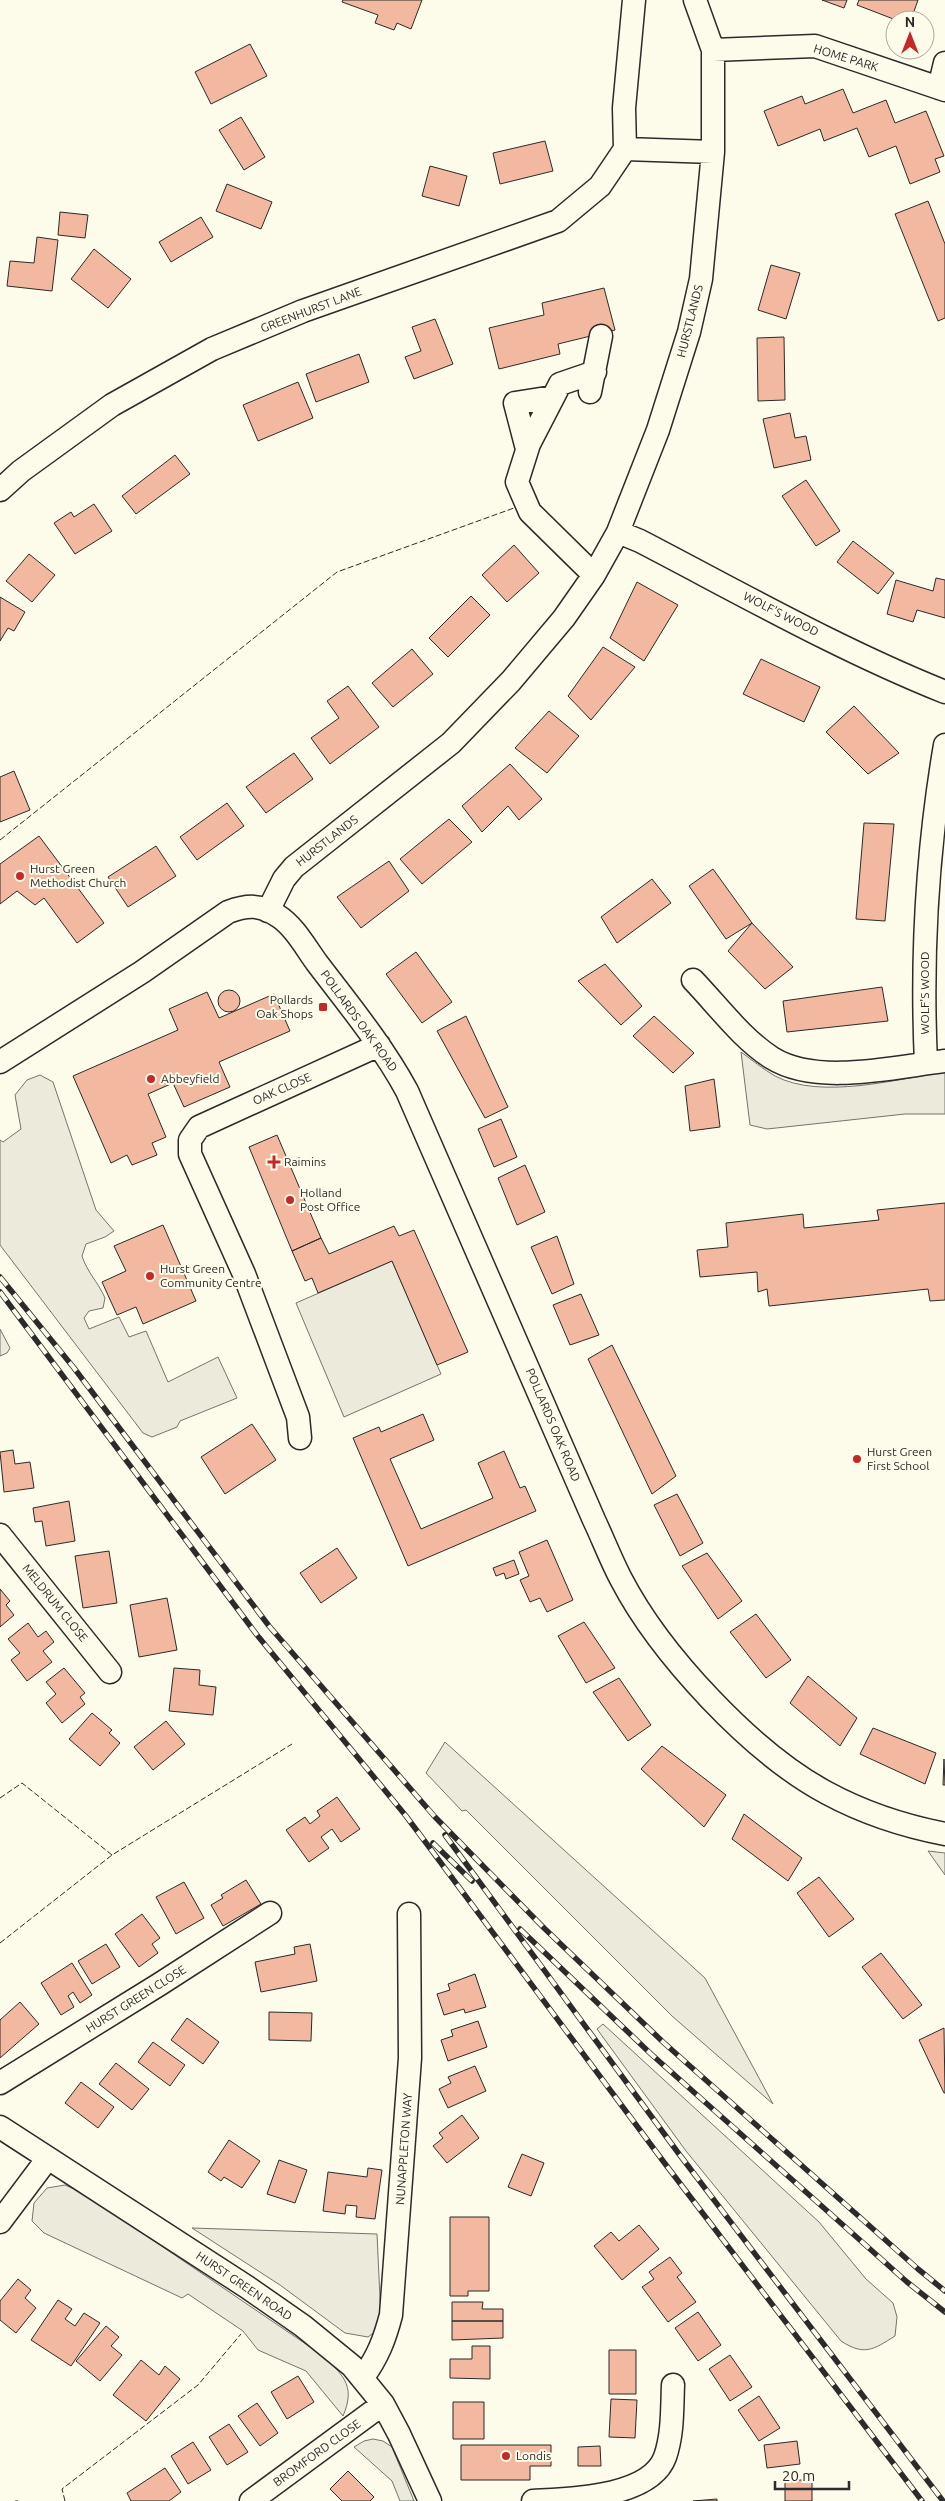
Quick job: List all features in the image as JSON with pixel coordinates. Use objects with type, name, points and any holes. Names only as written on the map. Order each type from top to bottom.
[{"type":"street","points":[[634,0],[624,108],[625,148],[714,152]]},
{"type":"street","name":"HURSTLANDS","points":[[268,911],[284,879],[294,867],[451,743],[504,688],[564,618],[594,575],[618,532],[658,430],[689,332],[701,279],[714,152],[713,50],[695,0]]},
{"type":"street","name":"HOME PARK","points":[[713,50],[815,46],[942,89]]},
{"type":"street","points":[[942,89],[945,63]]},
{"type":"street","name":"GREENHURST LANE","points":[[0,490],[21,471],[112,405],[212,349],[303,311],[558,221],[600,186],[625,148]]},
{"type":"street","points":[[594,575],[530,512],[516,482],[527,449],[560,384],[592,382],[601,336]]},
{"type":"street","points":[[527,449],[515,403],[554,397]]},
{"type":"street","name":"WOLF'S WOOD","points":[[618,532],[640,541],[840,645],[945,692]]},
{"type":"street","name":"WOLF'S WOOD","points":[[693,980],[743,1033],[772,1058],[800,1070],[835,1074],[935,1062],[923,994],[928,864],[934,808],[945,745]]},
{"type":"street","points":[[0,1062],[142,972],[228,912],[242,906],[255,906],[268,911]]},
{"type":"street","name":"POLLARDS OAK ROAD","points":[[268,911],[279,916],[289,925],[379,1045],[407,1091],[594,1520],[621,1579],[643,1615],[698,1684],[744,1732],[782,1764],[826,1793],[871,1813],[915,1828],[945,1834]]},
{"type":"street","name":"OAK CLOSE","points":[[300,1438],[298,1417],[244,1274],[190,1154],[190,1140],[199,1127],[379,1045]]},
{"type":"street","name":"MELDRUM CLOSE","points":[[0,1534],[110,1672]]},
{"type":"street","name":"HURST GREEN CLOSE","points":[[0,2083],[270,1913]]},
{"type":"street","name":"NUNAPPLETON WAY","points":[[363,2377],[374,2362],[385,2340],[392,2314],[410,2058],[409,1914]]},
{"type":"street","name":"HURST GREEN ROAD","points":[[0,2127],[303,2326],[363,2377],[383,2404],[430,2501]]},
{"type":"street","points":[[0,2222],[48,2158]]},
{"type":"street","points":[[533,2501],[612,2493],[636,2484],[656,2471],[664,2459],[671,2430],[673,2385]]},
{"type":"street","name":"BROMFORD CLOSE","points":[[251,2501],[383,2404]]},
{"type":"shaded area","points":[[741,1052],[775,1076],[794,1083],[814,1086],[859,1086],[945,1072],[945,1114],[905,1114],[767,1129],[750,1125]]},
{"type":"shaded area","points":[[40,1075],[53,1082],[96,1210],[114,1231],[105,1237],[86,1244],[82,1256],[105,1298],[103,1308],[89,1311],[84,1318],[89,1329],[119,1317],[129,1337],[146,1331],[168,1382],[218,1357],[237,1398],[180,1421],[177,1427],[152,1437],[143,1433],[0,1245],[0,1140],[3,1142],[21,1129],[15,1095],[27,1080]]},
{"type":"shaded area","points":[[392,1261],[441,1374],[344,1417],[296,1303]]},
{"type":"shaded area","points":[[0,1329],[10,1348],[7,1353],[0,1356]]},
{"type":"shaded area","points":[[445,1742],[705,1978],[773,2104],[672,2016],[466,1810],[462,1811],[426,1773]]},
{"type":"shaded area","points":[[928,1851],[945,1853],[945,1875]]},
{"type":"shaded area","points":[[603,2024],[819,2222],[866,2279],[893,2303],[897,2317],[895,2336],[874,2348],[862,2350],[841,2341],[686,2151],[597,2029]]},
{"type":"shaded area","points":[[65,2185],[85,2194],[319,2353],[340,2373],[347,2387],[347,2405],[343,2416],[306,2371],[258,2350],[243,2331],[188,2294],[182,2298],[44,2233],[32,2221],[34,2203],[47,2188]]},
{"type":"shaded area","points":[[192,2228],[377,2234],[381,2320],[376,2331],[368,2337],[345,2333],[280,2285]]},
{"type":"shaded area","points":[[373,2439],[383,2441],[392,2447],[414,2501],[400,2501],[392,2481],[354,2447],[364,2441]]},
{"type":"building","points":[[343,0],[422,0],[411,29],[397,23],[394,30],[375,23],[378,15],[342,2]]},
{"type":"building","points":[[822,0],[847,0],[844,8]]},
{"type":"building","points":[[859,0],[918,0],[914,10],[885,10],[885,16],[857,5]]},
{"type":"building","points":[[250,44],[267,76],[211,104],[195,72]]},
{"type":"building","points":[[843,89],[853,113],[886,100],[895,123],[926,111],[944,156],[935,159],[940,172],[910,184],[896,146],[869,157],[857,128],[824,141],[820,129],[778,146],[764,111],[802,96],[805,104]]},
{"type":"building","points":[[241,117],[265,157],[244,170],[219,130]]},
{"type":"building","points":[[545,141],[553,171],[500,184],[493,153]]},
{"type":"building","points":[[430,166],[467,176],[459,206],[422,196]]},
{"type":"building","points":[[227,184],[272,202],[261,229],[216,211]]},
{"type":"building","points":[[928,201],[945,244],[945,318],[938,321],[895,214]]},
{"type":"building","points":[[60,212],[88,215],[85,238],[58,235]]},
{"type":"building","points":[[201,217],[213,237],[171,262],[159,242]]},
{"type":"building","points":[[37,237],[58,240],[52,291],[7,286],[10,261],[34,263]]},
{"type":"building","points":[[94,249],[131,279],[108,308],[71,279]]},
{"type":"building","points":[[771,265],[800,273],[786,319],[758,310]]},
{"type":"building","points":[[604,288],[615,330],[558,344],[560,354],[499,369],[489,328],[544,315],[542,303]]},
{"type":"building","points":[[435,319],[453,364],[414,379],[405,357],[421,351],[412,327]]},
{"type":"building","points":[[784,337],[785,400],[758,401],[757,338]]},
{"type":"building","points":[[359,354],[369,382],[316,402],[306,374]]},
{"type":"building","points":[[298,382],[313,418],[258,441],[243,405]]},
{"type":"building","points":[[790,413],[795,438],[806,436],[811,460],[774,468],[763,419]]},
{"type":"building","points":[[175,455],[190,474],[136,514],[122,496]]},
{"type":"building","points":[[806,480],[840,531],[816,546],[782,496]]},
{"type":"building","points":[[94,504],[112,531],[75,554],[54,523],[71,512],[74,517]]},
{"type":"building","points":[[853,541],[894,573],[878,594],[837,562]]},
{"type":"building","points":[[514,545],[539,573],[507,602],[482,575]]},
{"type":"building","points":[[29,554],[55,575],[32,602],[6,581]]},
{"type":"building","points":[[936,578],[945,580],[945,618],[917,610],[913,622],[887,614],[896,580],[933,591]]},
{"type":"building","points":[[637,582],[678,605],[644,661],[610,638]]},
{"type":"building","points":[[471,596],[490,615],[448,657],[429,638]]},
{"type":"building","points":[[0,597],[25,612],[14,631],[8,628],[0,641]]},
{"type":"building","points":[[603,647],[635,667],[591,720],[568,696]]},
{"type":"building","points":[[412,649],[433,674],[393,707],[372,683]]},
{"type":"building","points":[[761,659],[820,687],[804,722],[743,694]]},
{"type":"building","points":[[348,686],[379,727],[330,764],[311,738],[339,718],[327,701]]},
{"type":"building","points":[[854,706],[899,753],[868,774],[826,732]]},
{"type":"building","points":[[549,711],[579,736],[547,773],[515,748]]},
{"type":"building","points":[[294,753],[313,779],[266,813],[246,787]]},
{"type":"building","points":[[510,764],[542,799],[519,820],[508,806],[482,832],[462,806]]},
{"type":"building","points":[[14,771],[30,810],[0,822],[0,777]]},
{"type":"building","points":[[227,803],[244,826],[197,860],[180,837]]},
{"type":"building","points":[[449,819],[472,842],[422,884],[400,859]]},
{"type":"building","points":[[864,823],[894,824],[885,921],[856,919]]},
{"type":"building","points":[[39,836],[104,923],[77,943],[44,898],[35,905],[17,891],[0,904],[0,864]]},
{"type":"building","points":[[156,846],[176,876],[128,907],[108,877]]},
{"type":"building","points":[[389,861],[409,891],[361,928],[337,897]]},
{"type":"building","points":[[713,869],[752,923],[726,939],[689,886]]},
{"type":"building","points":[[652,879],[671,903],[617,943],[601,917]]},
{"type":"building","points":[[752,923],[793,967],[765,989],[728,951]]},
{"type":"building","points":[[416,952],[452,1002],[422,1023],[386,974]]},
{"type":"building","points":[[605,964],[642,1006],[621,1025],[578,981]]},
{"type":"building","points":[[882,987],[888,1021],[787,1032],[783,1001]]},
{"type":"building","points":[[229,990],[237,993],[240,1001],[237,1009],[229,1012],[221,1009],[218,1001],[221,993]]},
{"type":"building","name":"Abbeyfield","points":[[207,992],[219,1018],[274,994],[290,1031],[219,1062],[230,1087],[184,1107],[173,1083],[148,1094],[166,1137],[152,1143],[157,1155],[132,1165],[127,1155],[111,1163],[73,1076],[178,1030],[169,1009]]},
{"type":"building","points":[[466,1016],[508,1107],[485,1118],[437,1031]]},
{"type":"building","points":[[654,1016],[694,1053],[673,1073],[633,1036]]},
{"type":"building","points":[[714,1079],[720,1127],[690,1131],[685,1086]]},
{"type":"building","points":[[501,1119],[517,1157],[494,1167],[478,1129]]},
{"type":"building","points":[[277,1135],[321,1238],[292,1251],[249,1147]]},
{"type":"building","points":[[525,1165],[545,1212],[517,1225],[498,1178]]},
{"type":"building","points":[[945,1203],[945,1300],[930,1301],[928,1289],[769,1306],[767,1289],[758,1292],[757,1272],[700,1277],[697,1250],[728,1247],[726,1223],[803,1214],[804,1228],[879,1220],[877,1210]]},
{"type":"building","name":"Hurst Green Community Centre","points":[[163,1225],[196,1301],[143,1324],[136,1307],[117,1315],[102,1282],[126,1271],[114,1246]]},
{"type":"building","points":[[394,1226],[399,1236],[414,1230],[468,1352],[437,1365],[392,1261],[318,1293],[312,1278],[305,1281],[292,1251],[321,1238],[329,1254]]},
{"type":"building","points":[[557,1236],[574,1284],[552,1294],[531,1247]]},
{"type":"building","points":[[581,1294],[599,1335],[570,1345],[553,1305]]},
{"type":"building","points":[[612,1345],[676,1476],[652,1494],[588,1359]]},
{"type":"building","points":[[423,1414],[434,1440],[390,1459],[421,1529],[493,1498],[478,1463],[504,1451],[520,1488],[525,1486],[536,1511],[408,1566],[353,1438],[379,1427],[381,1432]]},
{"type":"building","points":[[252,1424],[276,1460],[225,1494],[201,1457]]},
{"type":"building","points":[[13,1450],[15,1464],[30,1462],[34,1488],[4,1492],[0,1452]]},
{"type":"building","points":[[677,1494],[703,1543],[680,1556],[654,1505]]},
{"type":"building","points":[[69,1501],[75,1541],[46,1546],[42,1521],[35,1522],[33,1508]]},
{"type":"building","points":[[547,1540],[573,1600],[547,1612],[540,1598],[530,1602],[520,1580],[529,1576],[519,1552]]},
{"type":"building","points":[[337,1548],[357,1578],[321,1603],[300,1573]]},
{"type":"building","points":[[109,1551],[117,1603],[83,1608],[75,1556]]},
{"type":"building","points":[[707,1553],[742,1601],[718,1619],[682,1566]]},
{"type":"building","points":[[514,1560],[519,1574],[506,1579],[504,1573],[496,1576],[493,1568]]},
{"type":"building","points":[[0,1589],[10,1601],[6,1605],[14,1615],[0,1627]]},
{"type":"building","points":[[167,1598],[177,1650],[139,1657],[130,1605]]},
{"type":"building","points":[[756,1614],[791,1660],[766,1678],[730,1632]]},
{"type":"building","points":[[584,1622],[615,1668],[586,1683],[558,1636]]},
{"type":"building","points":[[28,1623],[38,1637],[46,1631],[54,1642],[43,1651],[52,1662],[27,1681],[11,1660],[20,1653],[8,1639]]},
{"type":"building","points":[[64,1668],[85,1693],[80,1697],[85,1704],[62,1723],[46,1703],[56,1694],[46,1682]]},
{"type":"building","points":[[174,1668],[200,1670],[199,1685],[216,1687],[213,1715],[169,1711]]},
{"type":"building","points":[[808,1676],[857,1718],[840,1746],[790,1703]]},
{"type":"building","points":[[619,1678],[651,1725],[628,1741],[593,1692]]},
{"type":"building","points":[[92,1713],[112,1730],[109,1733],[120,1743],[100,1766],[69,1739]]},
{"type":"building","points":[[166,1721],[185,1744],[153,1770],[134,1747]]},
{"type":"building","points":[[873,1728],[936,1753],[925,1784],[860,1754]]},
{"type":"building","points":[[662,1746],[726,1795],[704,1827],[641,1769]]},
{"type":"building","points":[[944,1759],[945,1785],[943,1785]]},
{"type":"building","points":[[337,1797],[360,1829],[341,1842],[332,1829],[321,1837],[329,1848],[309,1862],[286,1830],[305,1817],[310,1824],[320,1816],[317,1811]]},
{"type":"building","points":[[744,1814],[802,1858],[788,1881],[732,1839]]},
{"type":"building","points":[[819,1877],[854,1919],[829,1937],[797,1893]]},
{"type":"building","points":[[246,1880],[261,1904],[223,1926],[211,1905],[223,1898],[221,1895]]},
{"type":"building","points":[[184,1882],[204,1918],[176,1934],[156,1897]]},
{"type":"building","points":[[142,1914],[160,1938],[152,1944],[158,1953],[139,1967],[115,1934]]},
{"type":"building","points":[[106,1944],[120,1967],[92,1984],[78,1961]]},
{"type":"building","points":[[310,1944],[317,1981],[261,1992],[255,1962],[295,1954],[294,1947]]},
{"type":"building","points":[[881,1953],[922,2005],[903,2019],[862,1967]]},
{"type":"building","points":[[72,1963],[92,1995],[80,2003],[73,1992],[68,1996],[74,2007],[61,2015],[41,1983]]},
{"type":"building","points":[[475,1974],[486,2007],[465,2013],[464,2009],[444,2015],[437,1994],[450,1990],[448,1984]]},
{"type":"building","points":[[20,2002],[39,2024],[0,2058],[0,2020]]},
{"type":"building","points":[[269,2012],[312,2013],[311,2041],[269,2040]]},
{"type":"building","points":[[187,2018],[219,2042],[203,2064],[171,2040]]},
{"type":"building","points":[[478,2021],[487,2047],[448,2061],[441,2040],[453,2036],[451,2030]]},
{"type":"building","points":[[944,2028],[945,2093],[919,2040]]},
{"type":"building","points":[[153,2042],[185,2065],[170,2086],[138,2062]]},
{"type":"building","points":[[116,2063],[149,2089],[132,2110],[99,2084]]},
{"type":"building","points":[[475,2066],[486,2091],[448,2108],[439,2089],[451,2083],[448,2077]]},
{"type":"building","points":[[81,2082],[114,2107],[98,2128],[65,2103]]},
{"type":"building","points":[[462,2115],[479,2138],[447,2163],[433,2146],[443,2138],[439,2133]]},
{"type":"building","points":[[229,2140],[260,2161],[242,2188],[224,2177],[221,2181],[208,2172]]},
{"type":"building","points":[[522,2154],[544,2163],[531,2196],[508,2187]]},
{"type":"building","points":[[279,2160],[307,2170],[295,2203],[267,2194]]},
{"type":"building","points":[[368,2168],[382,2170],[375,2219],[356,2217],[357,2206],[346,2205],[345,2214],[323,2211],[328,2172],[367,2177]]},
{"type":"building","points":[[450,2217],[489,2217],[489,2291],[468,2291],[468,2296],[450,2296]]},
{"type":"building","points":[[639,2225],[659,2249],[622,2280],[594,2246],[611,2232],[619,2241]]},
{"type":"building","points":[[670,2257],[682,2273],[677,2277],[696,2302],[668,2322],[642,2287],[654,2279],[649,2272]]},
{"type":"building","points":[[18,2279],[31,2290],[25,2298],[36,2308],[16,2333],[0,2320],[0,2301]]},
{"type":"building","points":[[58,2300],[72,2309],[65,2319],[75,2326],[84,2313],[100,2323],[71,2366],[31,2340]]},
{"type":"building","points":[[452,2302],[483,2302],[482,2309],[503,2309],[503,2321],[452,2321]]},
{"type":"building","points":[[698,2312],[721,2345],[698,2361],[675,2328]]},
{"type":"building","points":[[452,2321],[503,2321],[503,2338],[452,2340]]},
{"type":"building","points":[[106,2326],[119,2337],[111,2346],[122,2355],[100,2381],[76,2361]]},
{"type":"building","points":[[472,2346],[490,2346],[490,2379],[450,2378],[450,2359],[472,2359]]},
{"type":"building","points":[[609,2350],[636,2350],[636,2394],[609,2394]]},
{"type":"building","points":[[730,2355],[752,2387],[730,2401],[709,2369]]},
{"type":"building","points":[[141,2360],[159,2375],[165,2366],[180,2379],[146,2421],[113,2395]]},
{"type":"building","points":[[298,2376],[314,2402],[287,2419],[271,2392]]},
{"type":"building","points":[[759,2396],[780,2428],[759,2441],[738,2410]]},
{"type":"building","points":[[611,2399],[637,2400],[635,2438],[609,2437]]},
{"type":"building","points":[[453,2402],[484,2402],[484,2439],[453,2439]]},
{"type":"building","points":[[257,2403],[278,2433],[260,2446],[238,2416]]},
{"type":"building","points":[[229,2424],[248,2452],[227,2465],[209,2437]]},
{"type":"building","points":[[797,2441],[800,2464],[767,2468],[764,2445]]},
{"type":"building","points":[[193,2442],[211,2470],[188,2484],[171,2456]]},
{"type":"building","name":"Londis","points":[[461,2445],[551,2445],[551,2466],[530,2466],[530,2480],[461,2480]]},
{"type":"building","points":[[600,2446],[601,2466],[578,2466],[578,2447]]},
{"type":"building","points":[[165,2468],[181,2492],[169,2501],[131,2501],[127,2493]]},
{"type":"building","points":[[348,2471],[374,2497],[370,2501],[342,2501],[330,2489]]},
{"type":"building","points":[[785,2480],[812,2480],[812,2501],[785,2501]]},
{"type":"building","points":[[717,2499],[717,2501],[693,2501]]},
{"type":"railway","points":[[0,1277],[74,1368],[269,1626],[435,1817],[544,1928],[663,2042],[945,2291]]},
{"type":"railway","points":[[0,1292],[257,1635],[406,1816],[666,2165],[922,2501]]},
{"type":"railway","points":[[445,1835],[679,2154],[943,2501]]},
{"type":"railway","points":[[433,1843],[472,1881]]},
{"type":"railway","points":[[520,1929],[651,2054],[907,2282],[945,2312]]},
{"type":"fence","points":[[0,840],[337,572],[514,508]]},
{"type":"fence","points":[[0,1943],[112,1855],[292,1744]]},
{"type":"fence","points":[[0,1798],[22,1783],[112,1855]]},
{"type":"fence","points":[[65,2501],[62,2489],[198,2385],[241,2334]]},
{"type":"place","name":"Hurst Green Methodist Church","points":[[20,876]]},
{"type":"place","name":"Pollards Oak Shops","points":[[323,1007]]},
{"type":"place","name":"Abbeyfield","points":[[151,1079]]},
{"type":"place","name":"Raimins","points":[[274,1162]]},
{"type":"place","name":"Holland Post Office","points":[[290,1200]]},
{"type":"place","name":"Hurst Green Community Centre","points":[[150,1276]]},
{"type":"place","name":"Hurst Green First School","points":[[857,1459]]},
{"type":"place","name":"Londis","points":[[506,2456]]}]
